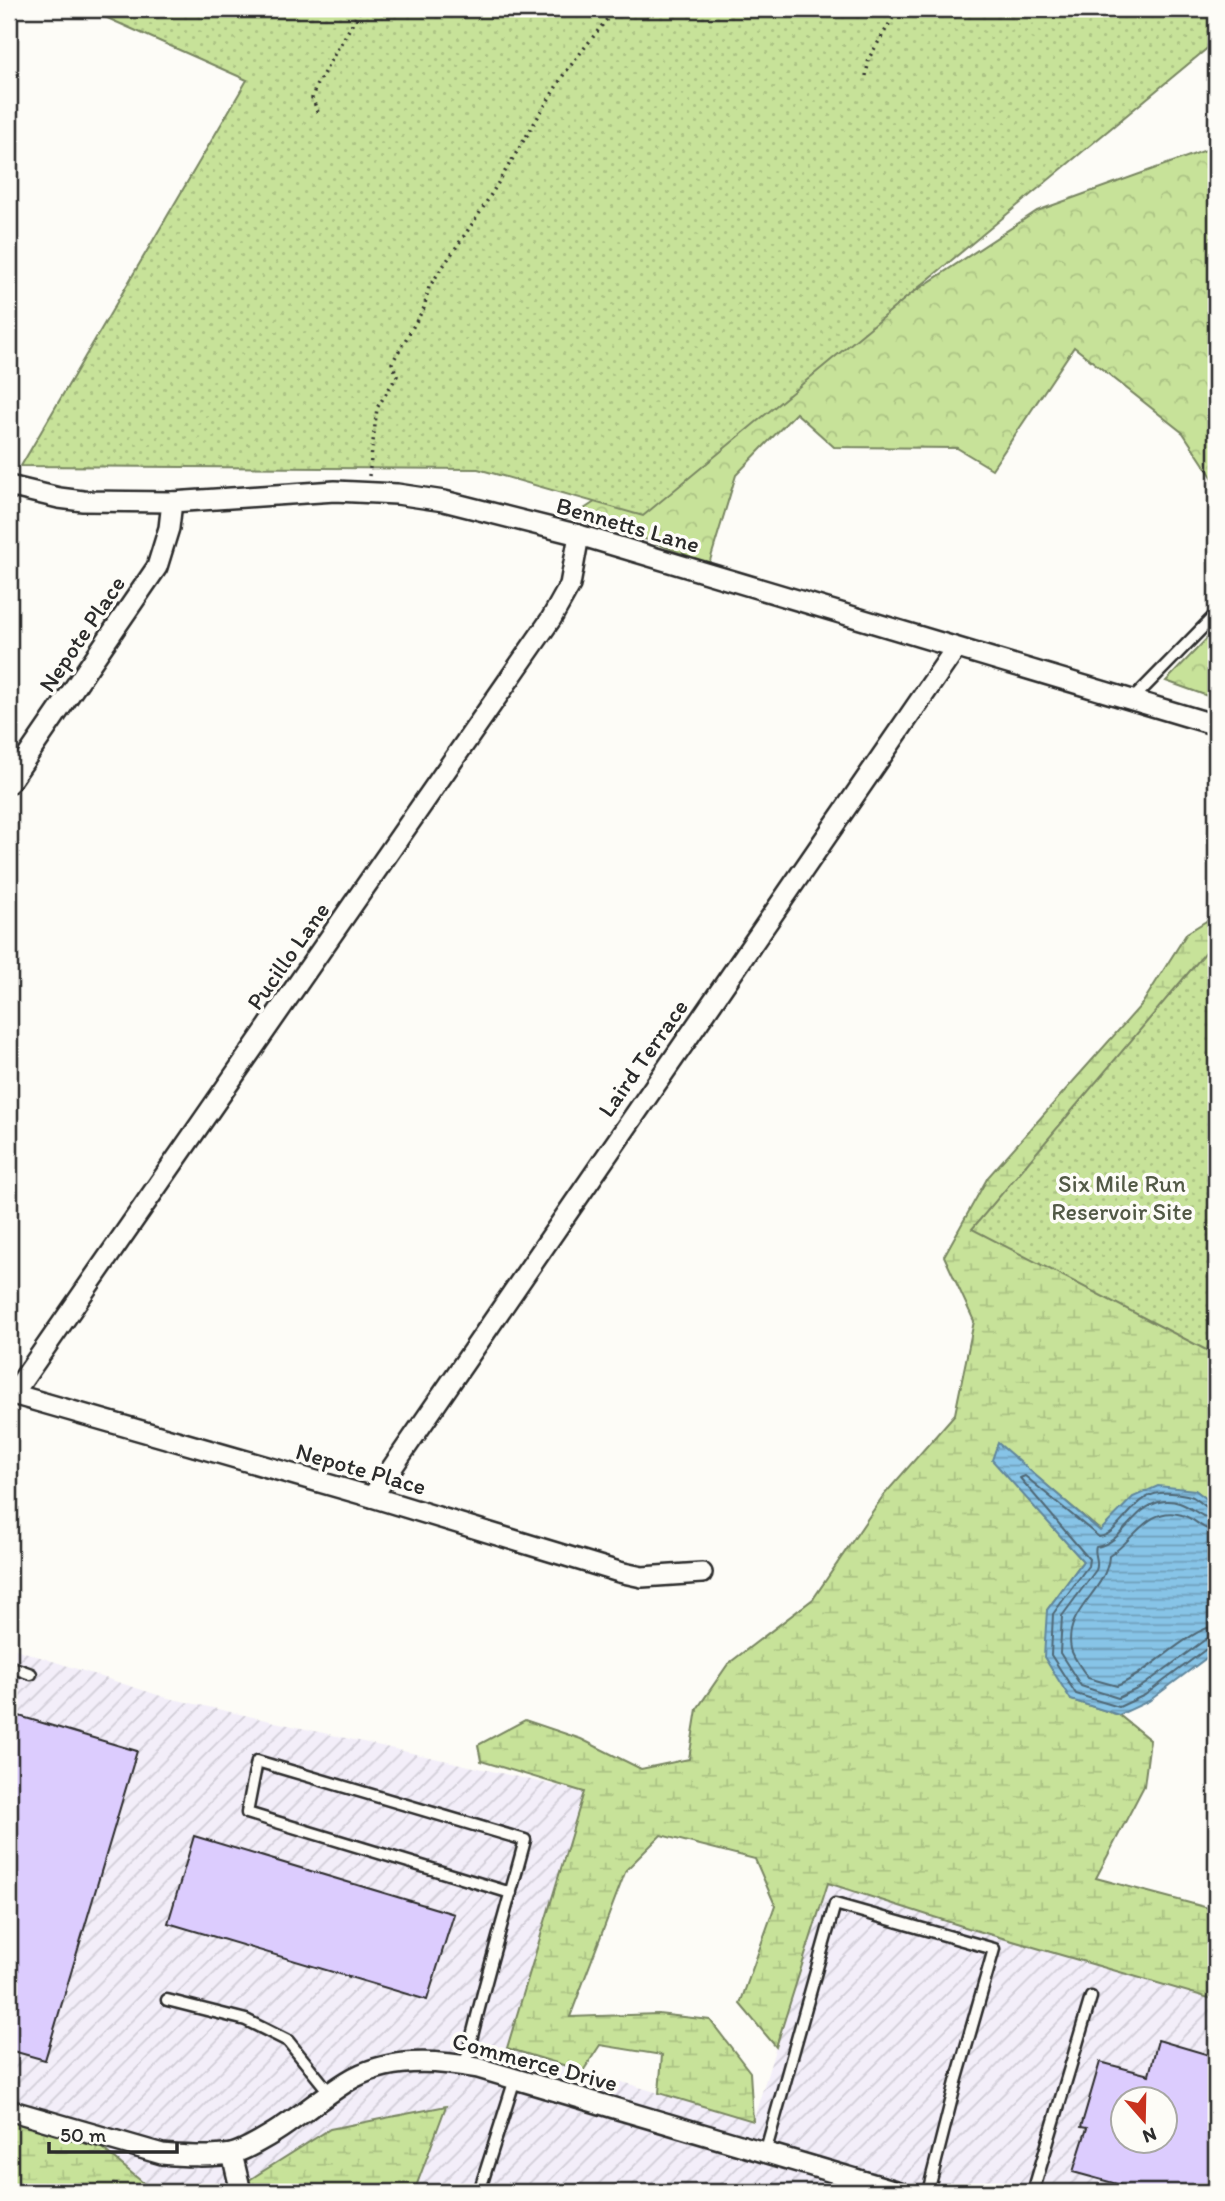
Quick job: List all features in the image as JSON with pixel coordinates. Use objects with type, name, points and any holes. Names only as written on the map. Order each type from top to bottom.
[{"type":"street","name":"Bennetts Lane","points":[[9,486],[59,499],[172,502],[335,491],[397,494],[444,501],[579,535],[1216,725]]},
{"type":"street","name":"Nepote Place","points":[[9,783],[157,567],[169,528],[172,502]]},
{"type":"street","name":"Pucillo Lane","points":[[11,1393],[551,619],[570,585],[579,535]]},
{"type":"street","name":"Laird Terrace","points":[[372,1497],[956,648]]},
{"type":"street","name":"Nepote Place","points":[[11,1393],[372,1497],[619,1572],[642,1577],[702,1573]]},
{"type":"street","name":"Commerce Drive","points":[[9,2110],[162,2154],[233,2154],[279,2129],[351,2080],[386,2067],[421,2061],[465,2066],[515,2078],[847,2180],[900,2192]]},
{"type":"street","points":[[233,2154],[242,2192]]},
{"type":"lane","points":[[1131,700],[1216,614]]},
{"type":"lane","points":[[9,1666],[31,1674]]},
{"type":"lane","points":[[465,2066],[478,2006],[511,1893],[525,1840],[257,1761],[247,1814],[511,1893]]},
{"type":"lane","points":[[765,2153],[835,1904],[994,1949],[928,2192]]},
{"type":"lane","points":[[1033,2192],[1091,1997]]},
{"type":"lane","points":[[167,2000],[246,2020],[288,2041],[331,2094]]},
{"type":"lane","points":[[479,2192],[515,2078]]},
{"type":"path","points":[[318,112],[312,98],[316,86],[361,9]]},
{"type":"path","points":[[367,492],[377,408],[397,376],[392,363],[424,309],[429,287],[481,211],[564,74],[615,9]]},
{"type":"path","points":[[866,76],[869,58],[897,9]]},
{"type":"shaded area","points":[[9,1647],[164,1697],[584,1792],[508,2048],[753,2121],[827,1882],[968,1928],[1216,2000],[1216,2192],[9,2192]]},
{"type":"green space","points":[[87,9],[1216,9],[1216,41],[643,516],[478,469],[21,466],[247,80]]},
{"type":"green space","points":[[1216,140],[1216,483],[1183,433],[1074,347],[992,469],[957,448],[834,447],[796,413],[736,475],[709,564],[578,513],[1037,211],[1209,149]]},
{"type":"green space","points":[[1216,629],[1216,699],[1166,681]]},
{"type":"green space","points":[[1216,915],[1216,1506],[1195,1490],[1133,1498],[1101,1531],[998,1444],[993,1460],[1083,1561],[1047,1610],[1071,1700],[1119,1715],[1150,1740],[1144,1786],[1096,1878],[1216,1910],[1216,2000],[968,1928],[828,1883],[776,2047],[740,2004],[775,1905],[755,1859],[661,1835],[626,1870],[570,2017],[658,2014],[710,2020],[750,2072],[753,2121],[659,2093],[662,2055],[600,2045],[583,2071],[507,2048],[584,1792],[481,1761],[478,1745],[525,1720],[581,1739],[641,1769],[689,1759],[697,1709],[728,1664],[813,1599],[883,1496],[955,1414],[974,1321],[944,1256],[988,1177],[1142,1004],[1187,933]]},
{"type":"green space","name":"Six Mile Run Reservoir Site","points":[[1216,940],[1216,1355],[972,1229]]},
{"type":"green space","points":[[446,2106],[414,2192],[230,2192],[330,2129]]},
{"type":"green space","points":[[9,2116],[90,2138],[154,2192],[9,2192]]},
{"type":"water","points":[[998,1443],[1100,1531],[1133,1497],[1158,1486],[1195,1490],[1216,1506],[1216,1649],[1213,1653],[1149,1701],[1119,1715],[1071,1700],[1044,1657],[1047,1610],[1083,1561],[992,1460]]},
{"type":"building","points":[[9,1713],[137,1751],[45,2060],[9,2050]]},
{"type":"building","points":[[194,1836],[454,1914],[427,2000],[168,1923]]},
{"type":"building","points":[[1158,2040],[1216,2057],[1216,2192],[1139,2192],[1073,2172],[1087,2128],[1081,2127],[1100,2062],[1149,2075]]}]
